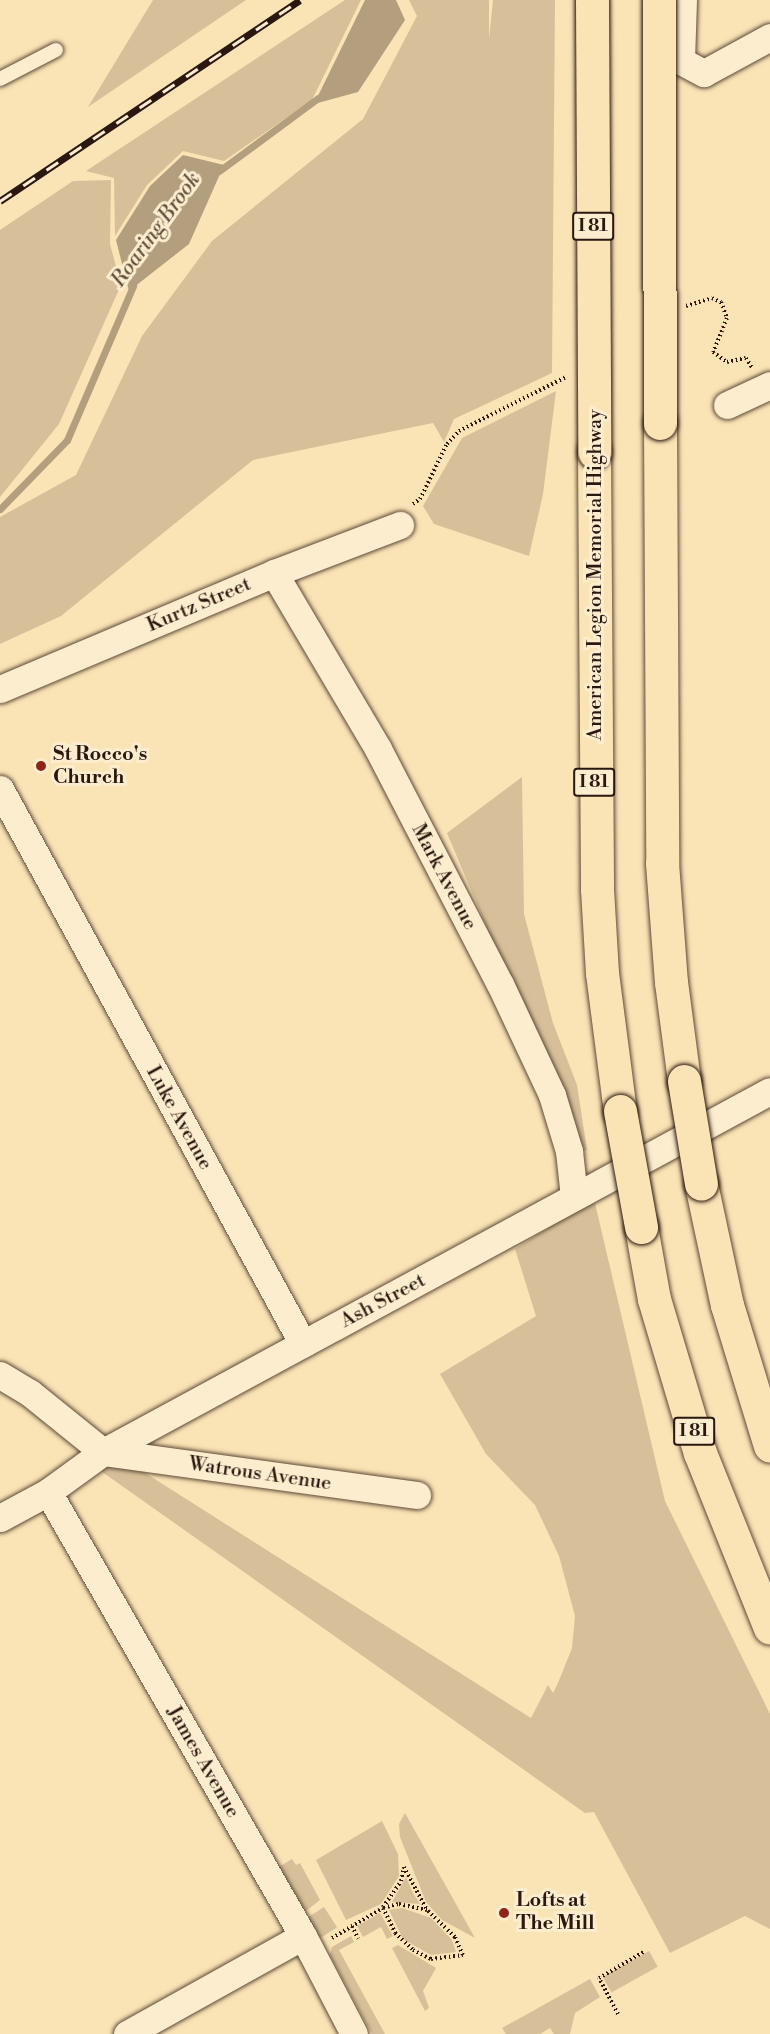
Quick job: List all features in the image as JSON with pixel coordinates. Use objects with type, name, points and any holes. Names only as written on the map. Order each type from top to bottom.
[{"type":"highway","name":"American Legion Memorial Highway","points":[[592,0],[597,889],[602,973],[620,1111],[654,1299],[697,1443],[770,1628]]},
{"type":"highway","points":[[659,0],[662,863],[671,982],[684,1081],[719,1276],[770,1446]]},
{"type":"street","points":[[683,0],[681,61],[704,73],[770,37]]},
{"type":"street","points":[[727,405],[770,385]]},
{"type":"street","name":"Kurtz Street","points":[[0,690],[274,573],[400,525]]},
{"type":"street","name":"Mark Avenue","points":[[274,573],[378,749],[500,984],[552,1095],[569,1151],[574,1197]]},
{"type":"street","name":"Luke Avenue","points":[[0,789],[303,1344]]},
{"type":"street","name":"Ash Street","points":[[0,1518],[48,1492],[103,1452],[770,1091]]},
{"type":"street","points":[[0,1375],[30,1393],[103,1452]]},
{"type":"street","name":"Watrous Avenue","points":[[103,1452],[417,1495]]},
{"type":"street","name":"James Avenue","points":[[48,1492],[306,1943],[354,2034]]},
{"type":"street","points":[[127,2034],[306,1943]]},
{"type":"lane","points":[[0,79],[56,50]]},
{"type":"path","points":[[404,1867],[427,1910],[455,1937],[463,1955],[431,1959],[413,1950],[395,1934],[383,1908],[401,1881],[404,1867]]},
{"type":"path","points":[[306,1943],[352,1926],[383,1908],[398,1904],[427,1910]]},
{"type":"path","points":[[352,1926],[358,1939]]},
{"type":"path","points":[[618,2014],[599,1978],[645,1951]]},
{"type":"shaded area","points":[[153,0],[246,0],[88,107]]},
{"type":"shaded area","points":[[345,0],[361,0],[312,100],[224,161],[183,151],[147,185],[115,236],[114,178],[86,171]]},
{"type":"shaded area","points":[[409,0],[489,0],[489,39],[493,0],[555,0],[552,373],[454,419],[444,442],[433,423],[253,460],[61,616],[0,644],[0,517],[76,475],[142,336],[212,241],[363,119],[417,16]]},
{"type":"shaded area","points":[[111,180],[110,244],[121,285],[59,424],[0,497],[0,230],[73,181]]},
{"type":"shaded area","points":[[556,391],[543,494],[529,556],[434,524],[423,506],[462,438]]},
{"type":"shaded area","points":[[522,777],[524,914],[553,1023],[577,1085],[587,1150],[575,1154],[555,1089],[447,833]]},
{"type":"shaded area","points":[[594,1199],[665,1501],[770,1714],[770,1929],[745,1916],[670,1953],[594,1812],[585,1813],[98,1469],[120,1460],[139,1469],[531,1718],[548,1685],[553,1693],[558,1683],[572,1648],[575,1616],[559,1556],[535,1505],[486,1454],[440,1374],[536,1316],[515,1249]]},
{"type":"shaded area","points":[[405,1813],[475,1938],[442,1920],[426,1902],[400,1837],[399,1824]]},
{"type":"shaded area","points":[[382,1821],[398,1854],[399,1876],[381,1904],[346,1920],[316,1860]]},
{"type":"shaded area","points":[[292,1859],[296,1865],[300,1863],[320,1900],[302,1914],[277,1868]]},
{"type":"shaded area","points":[[406,1877],[413,1893],[420,1904],[392,1902]]},
{"type":"shaded area","points":[[324,1907],[337,1927],[318,1940],[305,1920]]},
{"type":"shaded area","points":[[402,1908],[431,1918],[452,1940],[456,1952],[431,1955],[403,1939],[389,1910]]},
{"type":"shaded area","points":[[380,1913],[393,1936],[387,1939],[381,1927],[363,1937],[357,1926]]},
{"type":"shaded area","points":[[351,1936],[354,1942],[339,1950],[385,2034],[372,2034],[330,1955],[332,1947]]},
{"type":"shaded area","points":[[398,1945],[436,1968],[423,1991],[429,2008],[425,2011],[392,1948]]},
{"type":"shaded area","points":[[649,1951],[658,1967],[611,1992],[603,1977]]},
{"type":"shaded area","points":[[590,1979],[600,1997],[575,2013],[570,2034],[554,2034],[550,2028],[540,2034],[506,2034],[502,2028]]},
{"type":"water","points":[[365,0],[396,0],[405,20],[358,92],[314,104]]},
{"type":"water","points":[[183,155],[224,165],[189,244],[129,291],[116,240],[150,186]]},
{"type":"waterway","name":"Roaring Brook","points":[[219,171],[318,98]]},
{"type":"waterway","name":"Roaring Brook","points":[[0,509],[67,440],[133,286]]},
{"type":"railway","points":[[0,201],[300,0]]},
{"type":"place","name":"St Rocco's Church","points":[[41,766]]},
{"type":"place","name":"Lofts at The Mill","points":[[504,1913]]}]
